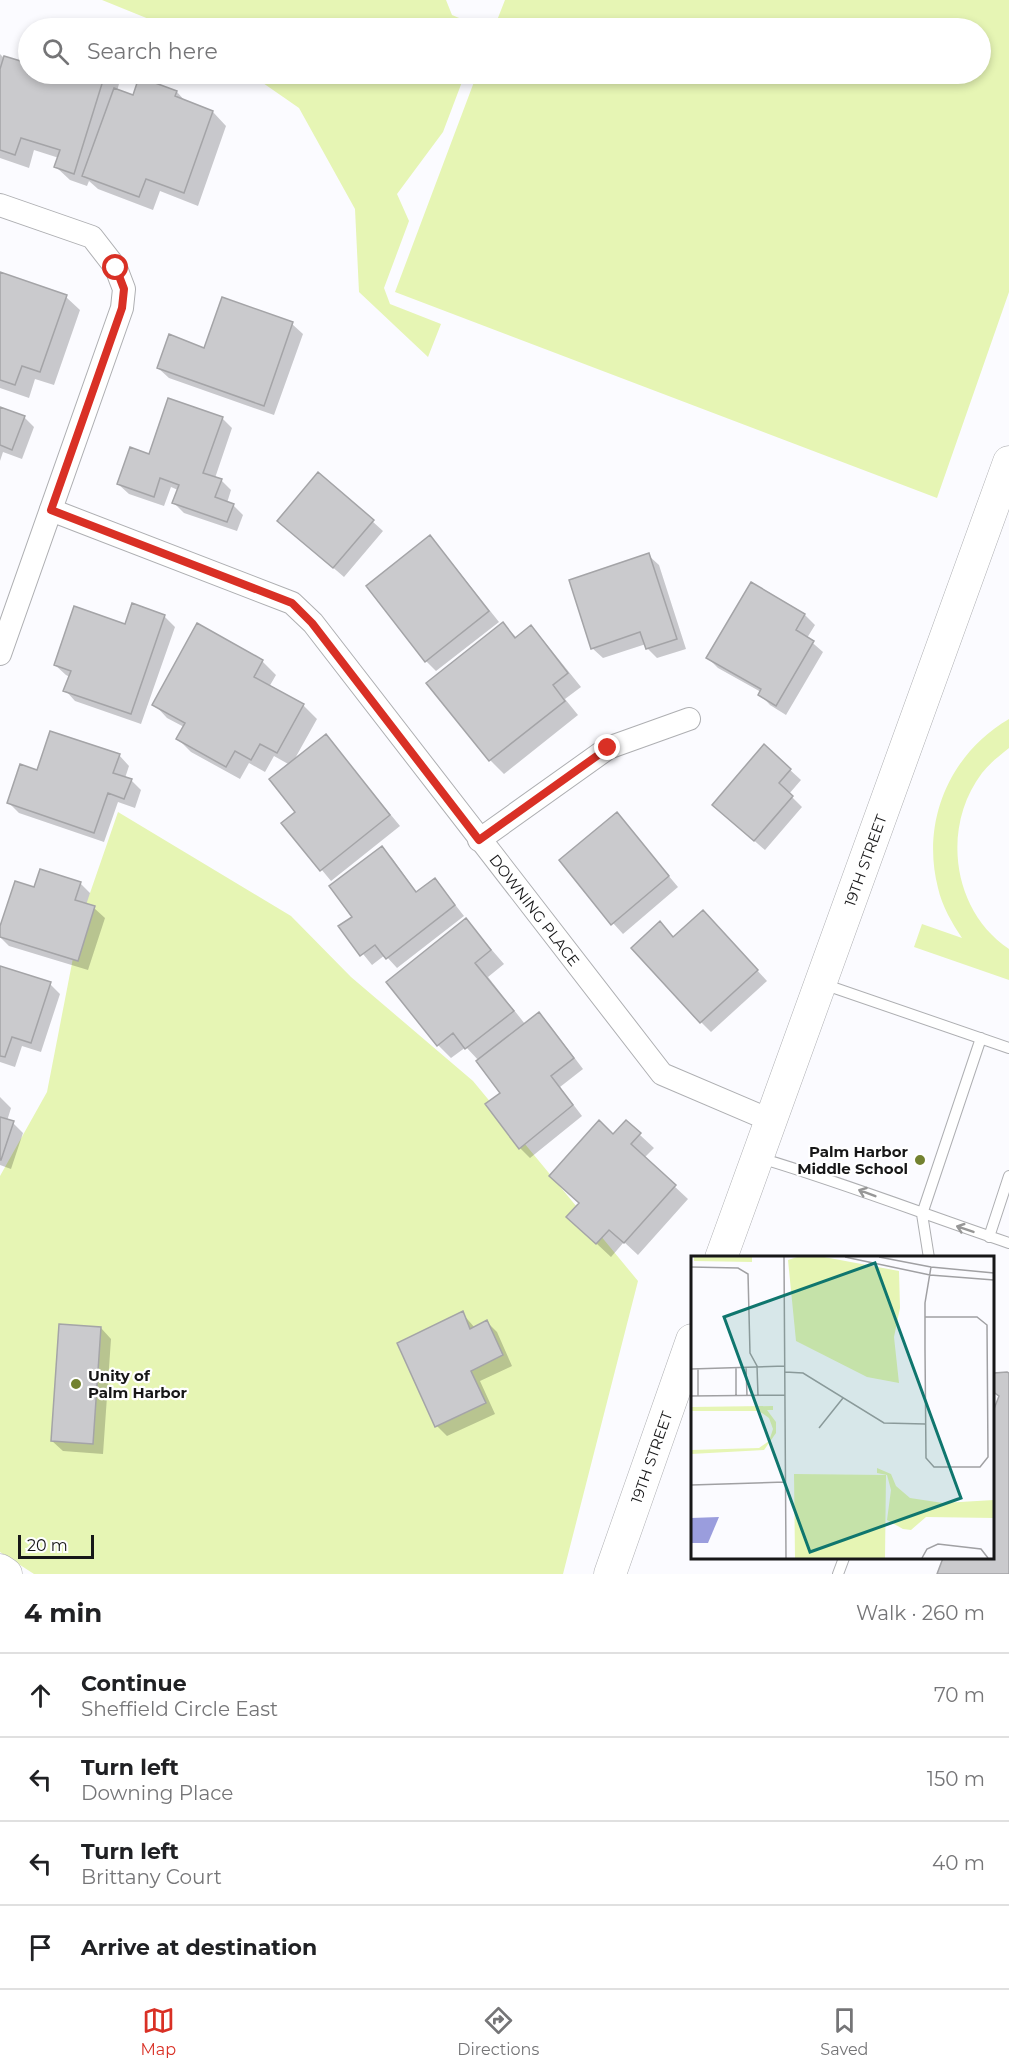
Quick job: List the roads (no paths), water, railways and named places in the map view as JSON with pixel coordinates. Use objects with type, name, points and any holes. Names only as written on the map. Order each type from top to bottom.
[{"type":"street","points":[[0,205],[92,237],[116,268],[124,289],[122,308],[0,654]]},
{"type":"street","name":"19TH STREET","points":[[722,1256],[1008,469]]},
{"type":"street","name":"DOWNING PLACE","points":[[51,510],[292,603],[312,623],[662,1074],[770,1120]]},
{"type":"street","points":[[479,840],[608,748],[689,719]]},
{"type":"street","name":"19TH STREET","points":[[610,1574],[691,1346]]},
{"type":"street","points":[[0,1570],[6,1574]]},
{"type":"lane","points":[[820,983],[1009,1048]]},
{"type":"lane","points":[[929,1256],[922,1214],[981,1038]]},
{"type":"lane","points":[[757,1157],[832,1180],[922,1214],[1009,1243]]},
{"type":"lane","points":[[989,1237],[1009,1176]]},
{"type":"lane","points":[[838,1574],[843,1559]]},
{"type":"place","name":"Palm Harbor Middle School","points":[[920,1160]]},
{"type":"place","name":"Unity of Palm Harbor","points":[[76,1384]]}]
